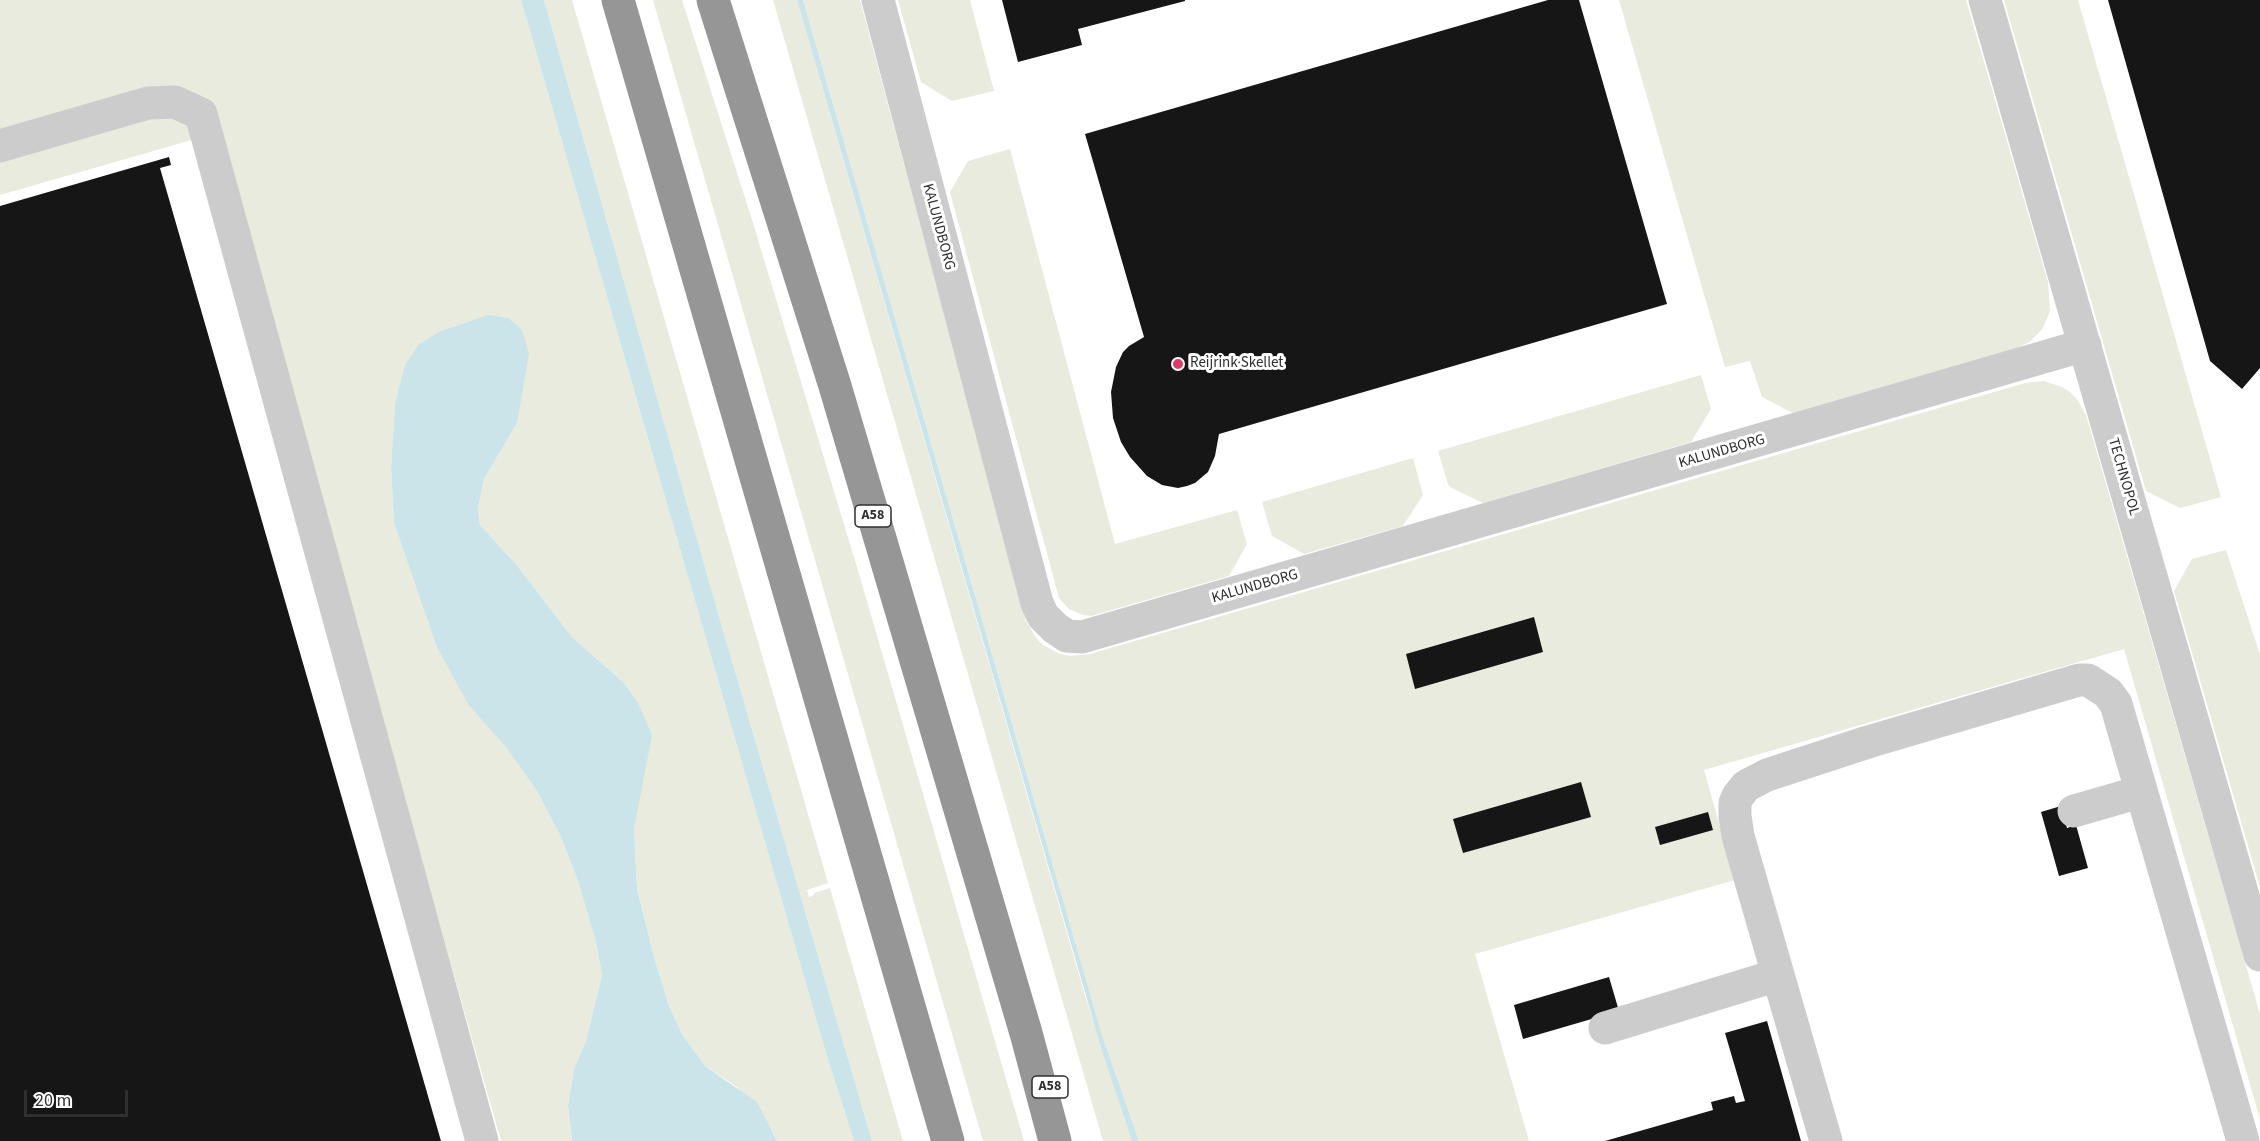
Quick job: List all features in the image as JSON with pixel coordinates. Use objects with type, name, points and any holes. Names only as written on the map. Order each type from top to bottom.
[{"type":"highway","points":[[618,0],[948,1141]]},
{"type":"highway","name":"A58","points":[[714,0],[835,386],[1026,1033],[1055,1141]]},
{"type":"highway","name":"A58","points":[[1026,1033],[1073,1141]]},
{"type":"street","name":"KALUNDBORG","points":[[878,0],[1036,603],[1043,616],[1067,636],[1082,637],[2085,345]]},
{"type":"street","name":"TECHNOPOL","points":[[1985,0],[2260,955]]},
{"type":"street","points":[[0,146],[148,103],[175,102],[201,114],[482,1141]]},
{"type":"street","points":[[1826,1141],[1738,836],[1734,803],[1746,786],[1754,781],[1868,742],[2079,680],[2088,680],[2109,693],[2116,704],[2243,1141]]},
{"type":"street","points":[[2074,811],[2140,792]]},
{"type":"street","points":[[1605,1028],[1778,975]]},
{"type":"shaded area","points":[[0,0],[521,0],[826,1053],[854,1141],[777,1141],[772,1131],[737,1087],[706,1067],[683,1036],[669,1006],[637,887],[634,829],[641,785],[623,682],[572,637],[515,563],[480,525],[478,508],[484,479],[517,423],[395,404],[391,468],[394,523],[436,645],[537,791],[561,837],[578,881],[596,942],[602,975],[586,1041],[574,1069],[568,1105],[572,1141],[501,1141],[216,133],[0,195]]},
{"type":"shaded area","points":[[544,0],[572,0],[828,883],[807,890],[809,897],[830,888],[903,1141],[872,1141],[718,613]]},
{"type":"shaded area","points":[[653,0],[682,0],[753,223],[859,574],[1024,1141],[983,1141]]},
{"type":"shaded area","points":[[773,0],[797,0],[1086,999],[1132,1141],[1103,1141]]},
{"type":"shaded area","points":[[803,0],[860,0],[1026,621],[1043,645],[1060,654],[1070,656],[1090,654],[2025,383],[2044,381],[2070,392],[2086,415],[2260,1014],[2260,1119],[2124,649],[1704,770],[1735,880],[1475,954],[1529,1141],[1139,1141],[1102,1035]]},
{"type":"shaded area","points":[[898,0],[970,0],[994,91],[952,101],[921,82]]},
{"type":"shaded area","points":[[1619,0],[1966,0],[2048,282],[2050,311],[2043,328],[2031,341],[2015,349],[1793,413],[1762,397],[1750,361],[1725,367]]},
{"type":"shaded area","points":[[2004,0],[2078,0],[2221,497],[2180,508],[2146,491]]},
{"type":"shaded area","points":[[1010,149],[1115,544],[1237,510],[1247,544],[1229,576],[1091,616],[1069,609],[1059,598],[950,192],[968,161]]},
{"type":"shaded area","points":[[1701,375],[1711,409],[1691,442],[1483,503],[1448,484],[1438,451]]},
{"type":"shaded area","points":[[1413,458],[1423,495],[1403,526],[1304,554],[1272,536],[1262,502]]},
{"type":"shaded area","points":[[2226,550],[2260,655],[2260,887],[2174,591],[2192,559]]},
{"type":"water","points":[[521,0],[544,0],[718,613],[872,1141],[854,1141],[826,1053]]},
{"type":"water","points":[[797,0],[803,0],[1102,1035],[1139,1141],[1132,1141],[1102,1051]]},
{"type":"water","points":[[488,315],[508,318],[522,330],[529,353],[517,423],[484,479],[478,508],[480,525],[515,563],[572,637],[623,682],[638,703],[652,735],[634,829],[637,888],[669,1006],[683,1036],[706,1067],[757,1102],[777,1141],[572,1141],[568,1105],[574,1069],[586,1041],[602,975],[596,942],[578,881],[561,837],[537,791],[506,747],[468,704],[436,645],[394,523],[391,468],[395,404],[405,365],[419,344],[441,331]]},
{"type":"building","points":[[1002,0],[1185,1],[1078,29],[1082,45],[1018,62]]},
{"type":"building","points":[[1548,0],[1579,0],[1667,304],[1219,434],[1215,456],[1208,472],[1195,483],[1187,486],[1178,488],[1162,485],[1147,476],[1130,457],[1121,442],[1113,418],[1111,392],[1116,367],[1123,352],[1144,337],[1085,134]]},
{"type":"building","points":[[2108,0],[2260,0],[2260,368],[2242,389],[2210,361]]},
{"type":"building","points":[[169,157],[171,165],[160,168],[441,1141],[0,1141],[0,206]]},
{"type":"building","points":[[1534,617],[1543,652],[1415,689],[1406,654]]},
{"type":"building","points":[[1581,782],[1591,817],[1463,853],[1453,819]]},
{"type":"building","points":[[2061,806],[2067,828],[2076,825],[2088,868],[2059,876],[2041,812]]},
{"type":"building","points":[[1708,812],[1713,830],[1660,845],[1655,827]]},
{"type":"building","points":[[1609,977],[1619,1011],[1523,1039],[1514,1005]]},
{"type":"building","points":[[1767,1021],[1801,1141],[1605,1141],[1713,1110],[1711,1102],[1734,1096],[1736,1103],[1745,1101],[1725,1033]]},
{"type":"place","name":"Reijrink Skellet","points":[[1178,364]]}]
